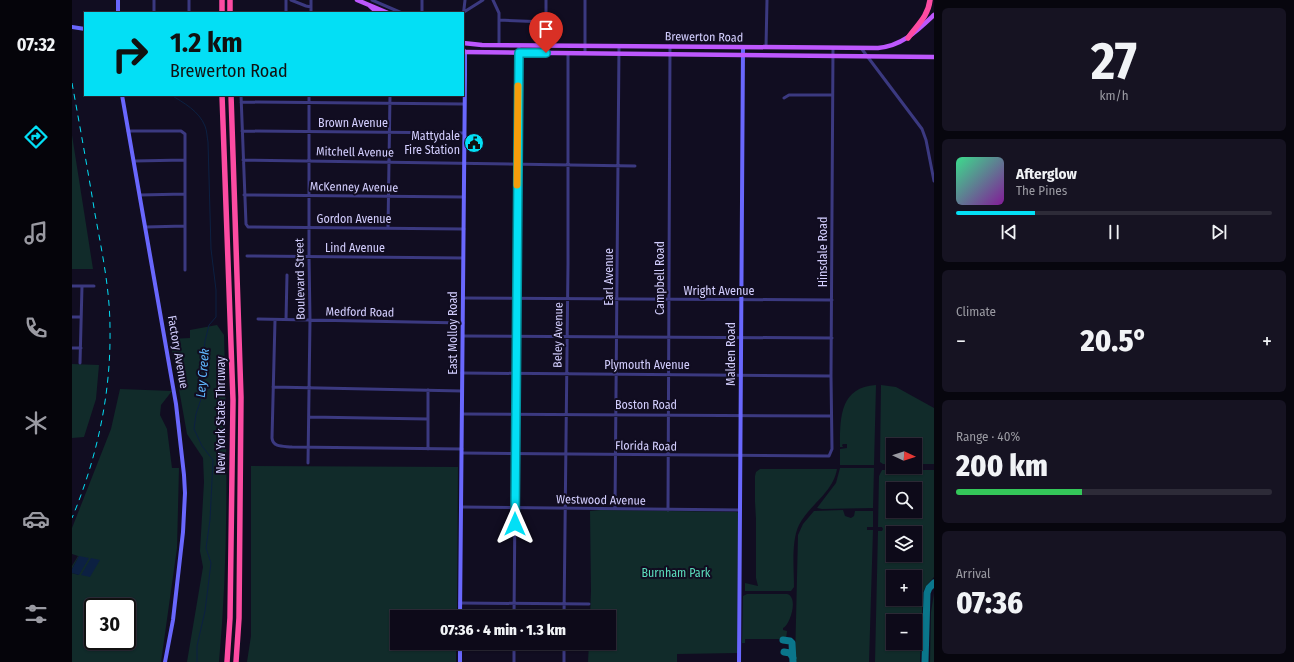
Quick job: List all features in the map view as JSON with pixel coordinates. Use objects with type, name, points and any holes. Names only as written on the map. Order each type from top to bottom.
[{"type":"highway","points":[[222,0],[222,12]]},
{"type":"highway","points":[[230,0],[230,12]]},
{"type":"highway","points":[[908,38],[924,18],[930,0]]},
{"type":"highway","name":"New York State Thruway","points":[[222,96],[233,400],[231,611],[227,662]]},
{"type":"highway","name":"New York State Thruway","points":[[231,96],[241,397],[239,610],[236,662]]},
{"type":"main road","points":[[357,0],[385,12]]},
{"type":"main road","points":[[370,6],[377,12]]},
{"type":"main road","name":"Brewerton Road","points":[[464,43],[475,45],[878,48],[890,46],[908,38],[934,15]]},
{"type":"main road","name":"Brewerton Road","points":[[464,51],[519,53],[934,57]]},
{"type":"street","points":[[118,0],[118,12]]},
{"type":"street","points":[[154,0],[154,12]]},
{"type":"street","points":[[189,0],[189,12]]},
{"type":"street","points":[[286,0],[286,12]]},
{"type":"street","points":[[291,0],[311,7]]},
{"type":"street","points":[[311,0],[311,12]]},
{"type":"street","points":[[370,6],[373,0],[400,12]]},
{"type":"street","points":[[422,0],[422,12]]},
{"type":"street","points":[[464,12],[465,0]]},
{"type":"street","points":[[464,12],[483,0]]},
{"type":"street","points":[[493,0],[498,9],[499,45]]},
{"type":"street","points":[[546,0],[546,53]]},
{"type":"street","points":[[585,0],[585,53]]},
{"type":"street","points":[[766,47],[767,0]]},
{"type":"street","points":[[499,20],[546,22]]},
{"type":"street","points":[[72,27],[84,29]]},
{"type":"street","points":[[514,610],[519,45]]},
{"type":"street","name":"Earl Avenue","points":[[615,509],[619,46]]},
{"type":"street","name":"Campbell Road","points":[[668,510],[670,46]]},
{"type":"street","name":"Malden Road","points":[[739,662],[743,47]]},
{"type":"street","name":"Hinsdale Road","points":[[829,456],[832,449],[833,48]]},
{"type":"street","points":[[861,48],[922,129],[926,140],[934,181]]},
{"type":"street","name":"East Molloy Road","points":[[460,610],[464,229],[464,51]]},
{"type":"street","name":"Beley Avenue","points":[[564,610],[568,53]]},
{"type":"street","points":[[784,98],[789,94],[832,96]]},
{"type":"street","name":"Factory Avenue","points":[[122,96],[176,404],[184,475],[185,493],[183,532],[173,620],[165,662]]},
{"type":"street","points":[[241,96],[244,195]]},
{"type":"street","name":"Boulevard Street","points":[[308,463],[310,388],[309,96]]},
{"type":"street","points":[[388,228],[390,96]]},
{"type":"street","points":[[241,102],[464,104]]},
{"type":"street","points":[[128,131],[183,132],[186,137],[185,270]]},
{"type":"street","name":"Brown Avenue","points":[[242,131],[464,133]]},
{"type":"street","points":[[134,161],[185,160]]},
{"type":"street","name":"Mitchell Avenue","points":[[243,160],[635,166]]},
{"type":"street","points":[[140,195],[185,194]]},
{"type":"street","name":"McKenney Avenue","points":[[244,195],[464,197]]},
{"type":"street","name":"Gordon Avenue","points":[[244,195],[246,224],[248,227],[464,229]]},
{"type":"street","points":[[146,227],[185,226]]},
{"type":"street","name":"Lind Avenue","points":[[247,256],[463,258]]},
{"type":"street","points":[[286,320],[287,275]]},
{"type":"street","points":[[72,286],[94,286]]},
{"type":"street","points":[[80,363],[82,286]]},
{"type":"street","name":"Wright Avenue","points":[[463,298],[832,300]]},
{"type":"street","points":[[72,317],[81,317]]},
{"type":"street","name":"Medford Road","points":[[258,319],[463,323]]},
{"type":"street","points":[[274,320],[273,387],[462,391]]},
{"type":"street","points":[[462,336],[832,338]]},
{"type":"street","points":[[72,348],[81,348]]},
{"type":"street","name":"Plymouth Avenue","points":[[462,373],[831,376]]},
{"type":"street","name":"Florida Road","points":[[273,387],[272,438],[273,443],[280,446],[428,449],[462,452],[566,455],[829,456]]},
{"type":"street","points":[[428,390],[428,449]]},
{"type":"street","name":"Boston Road","points":[[462,414],[831,416]]},
{"type":"street","points":[[309,418],[428,419]]},
{"type":"street","name":"Westwood Avenue","points":[[461,507],[740,510]]},
{"type":"street","points":[[460,603],[589,604]]},
{"type":"street","points":[[460,650],[460,662]]},
{"type":"street","points":[[514,650],[514,662]]},
{"type":"street","points":[[564,650],[564,662]]},
{"type":"green space","points":[[72,135],[93,269],[72,269]]},
{"type":"green space","points":[[217,325],[224,335],[226,417],[226,539],[219,662],[187,662],[203,567],[200,551],[204,482],[203,458],[187,434],[170,339],[190,338],[190,330]]},
{"type":"green space","points":[[72,364],[99,365],[96,399],[84,437],[72,438]]},
{"type":"green space","points":[[876,385],[874,465],[840,465],[840,449],[847,448],[847,444],[843,444],[843,447],[840,447],[840,426],[844,407],[848,398],[864,387]]},
{"type":"green space","points":[[881,385],[896,387],[934,408],[934,464],[922,464],[922,438],[886,438],[886,464],[880,462]]},
{"type":"green space","points":[[120,389],[172,391],[161,405],[160,415],[167,429],[172,468],[179,468],[177,548],[161,662],[72,662],[72,573],[79,575],[79,556],[72,569],[72,566],[78,556],[72,554],[72,528],[111,429]]},
{"type":"green space","points":[[251,466],[458,467],[457,610],[390,610],[390,650],[456,650],[456,662],[247,662],[251,636]]},
{"type":"green space","points":[[840,468],[874,468],[873,508],[817,508],[836,483]]},
{"type":"green space","points":[[760,469],[837,469],[831,485],[803,518],[796,532],[794,587],[791,591],[745,591],[745,583],[758,586],[756,578],[755,476],[756,472]]},
{"type":"green space","points":[[882,470],[886,470],[886,474],[922,474],[922,470],[934,470],[934,577],[923,592],[922,615],[922,614],[886,614],[886,650],[921,650],[920,662],[875,662],[878,531],[882,531],[883,529],[882,527],[878,527],[879,476]]},
{"type":"green space","points":[[843,510],[845,516],[851,518],[854,516],[855,511],[873,511],[873,527],[867,527],[867,530],[873,530],[869,662],[795,662],[798,535],[803,524],[814,511]]},
{"type":"green space","name":"Burnham Park","points":[[590,511],[737,512],[737,653],[677,654],[677,662],[588,662],[589,650],[616,650],[616,610],[590,610]]},
{"type":"green space","points":[[934,593],[934,662],[930,662],[931,612]]},
{"type":"green space","points":[[747,594],[787,594],[791,596],[793,605],[791,617],[786,626],[783,628],[783,630],[787,631],[786,639],[745,639],[745,643],[742,643],[743,596]]},
{"type":"water","points":[[79,556],[89,558],[79,575],[72,573],[72,569]]},
{"type":"water","points":[[91,558],[100,560],[90,577],[81,575]]},
{"type":"waterway","name":"Ley Creek","points":[[173,96],[186,104],[199,116],[206,130],[208,142],[211,249],[216,290],[216,317],[209,325],[205,341],[201,380],[201,399],[196,414],[194,429],[202,446],[213,460],[210,520],[206,548],[211,563],[205,611],[197,646],[197,662]]},
{"type":"taxiway","points":[[925,662],[927,593],[929,588],[934,583]]},
{"type":"taxiway","points":[[783,640],[790,641],[792,643],[793,662]]},
{"type":"taxiway","points":[[784,652],[790,653],[793,658]]},
{"type":"railway","points":[[72,83],[105,271],[110,314],[110,353],[108,378],[101,425],[89,472],[72,518]]},
{"type":"slow traffic","points":[[517,185],[518,86]]},
{"type":"place","name":"Mattydale Fire Station","points":[[474,143]]},
{"type":"route","points":[[515,524],[519,53],[546,53]]}]
